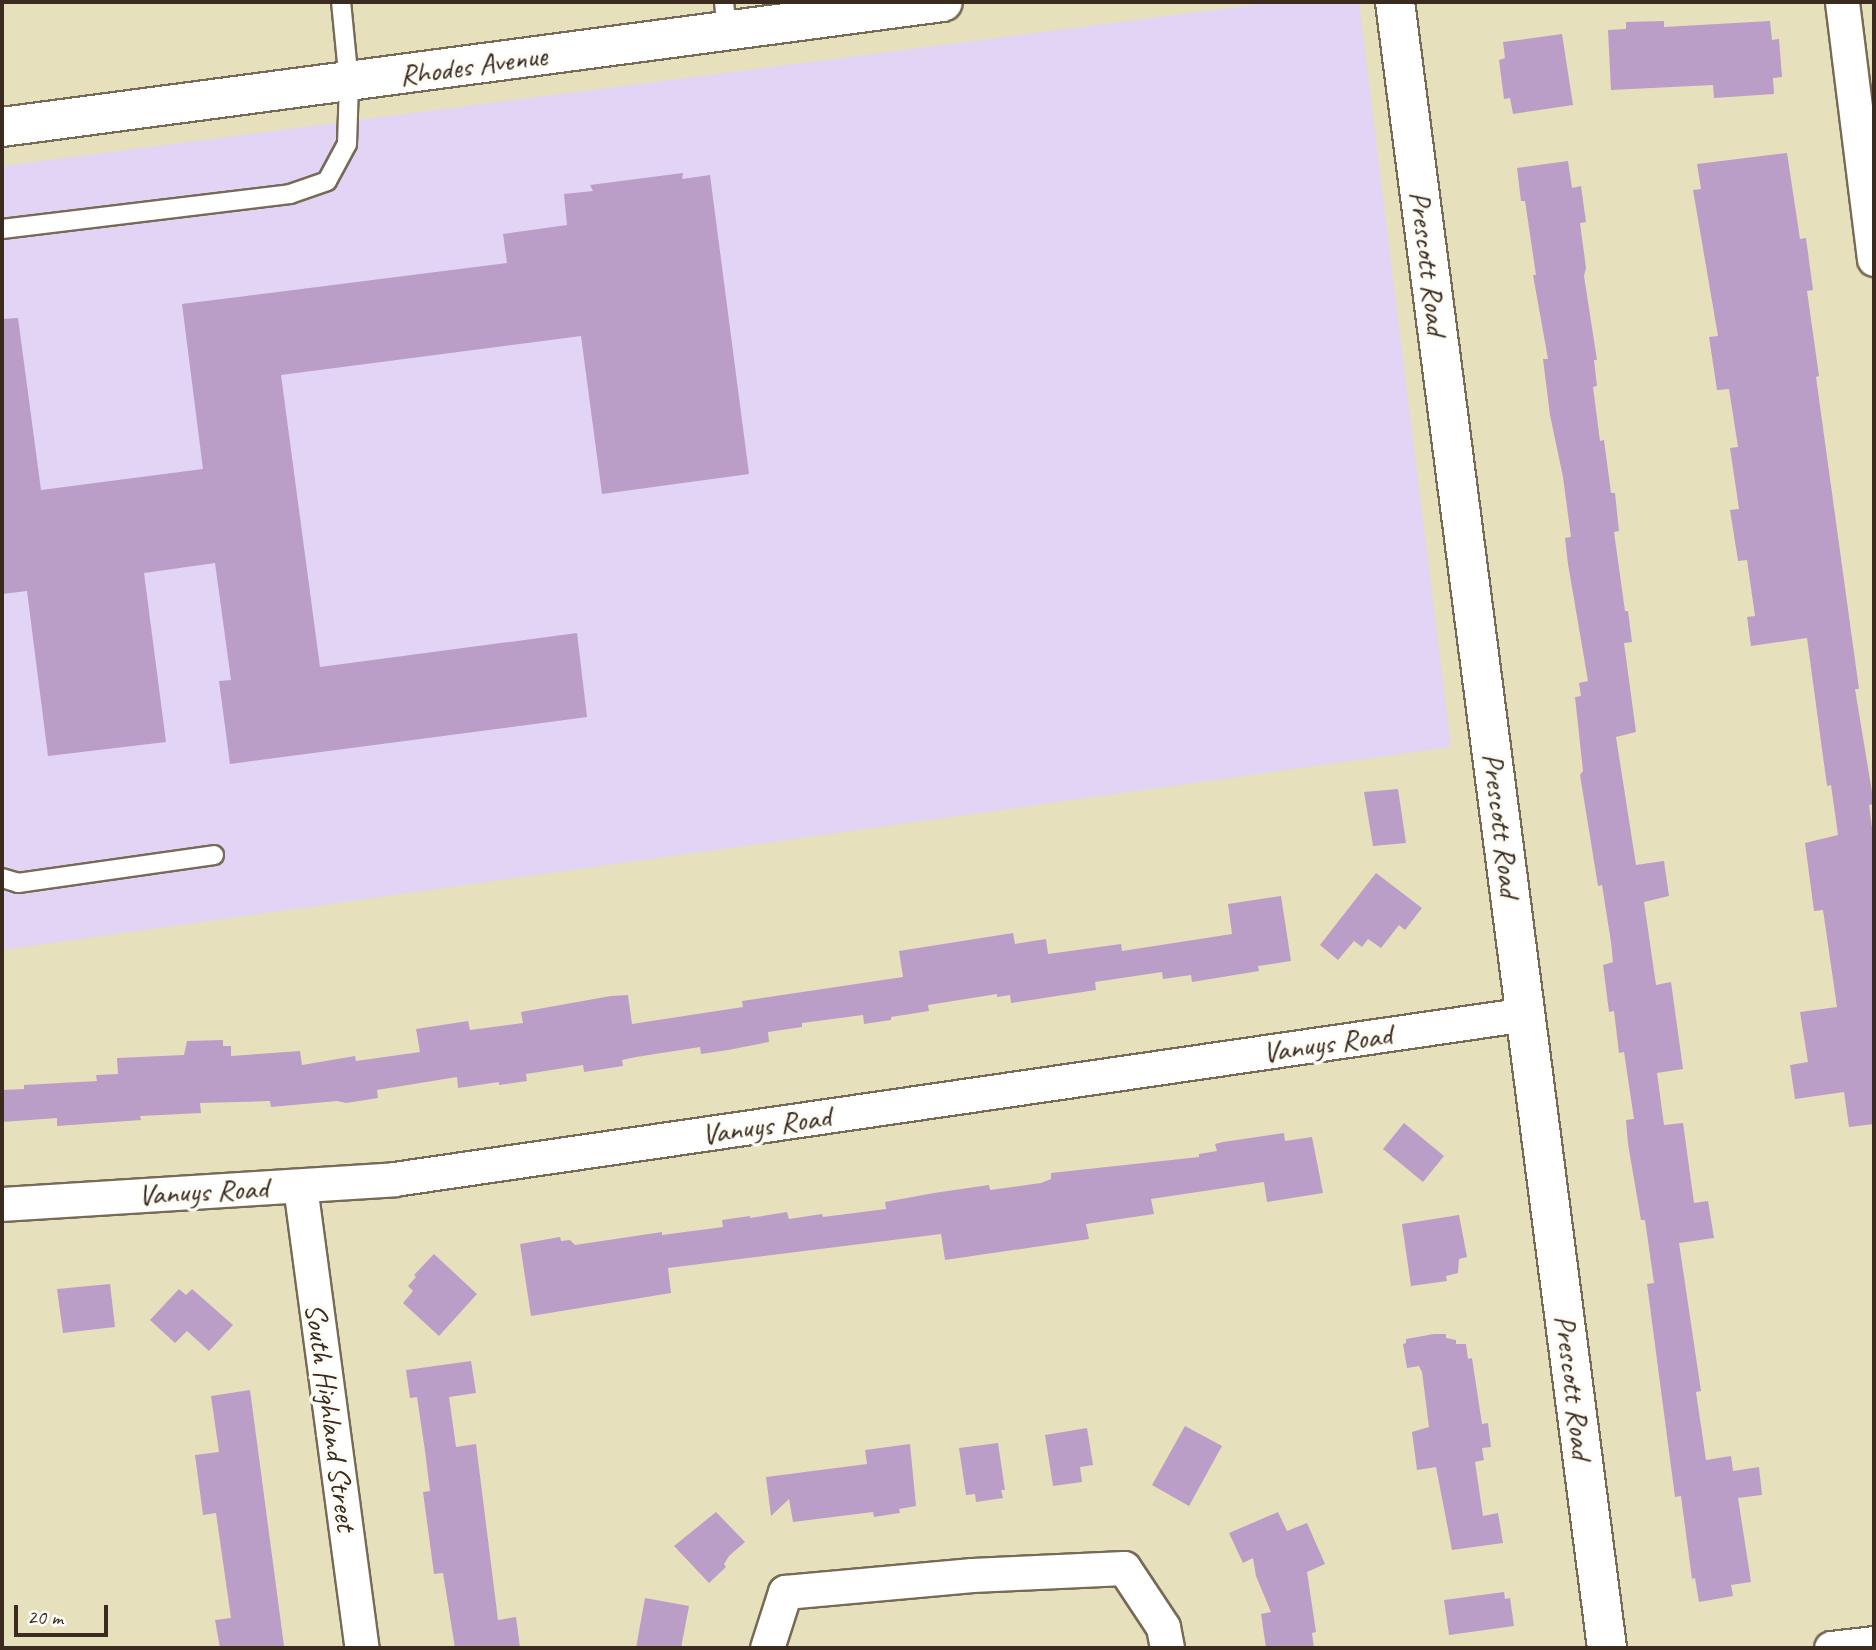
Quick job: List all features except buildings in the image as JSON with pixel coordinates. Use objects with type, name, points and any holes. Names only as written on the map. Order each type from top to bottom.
[{"type":"main road","name":"Rhodes Avenue","points":[[2,127],[349,83],[725,16],[943,2]]},
{"type":"main road","name":"Prescott Road","points":[[1395,2],[1607,1648]]},
{"type":"street","points":[[1842,2],[1874,259]]},
{"type":"street","name":"Vanuys Road","points":[[2,1203],[394,1179],[1526,1014]]},
{"type":"street","name":"South Highland Street","points":[[300,1186],[362,1648]]},
{"type":"street","points":[[767,1648],[785,1592],[972,1575],[1124,1568],[1163,1627],[1167,1648]]},
{"type":"street","points":[[1831,1648],[1874,1643]]},
{"type":"lane","points":[[2,229],[290,194],[327,181],[347,144],[349,83],[341,2]]},
{"type":"lane","points":[[7,884],[214,855]]},
{"type":"shaded area","points":[[1276,2],[1359,2],[1451,747],[2,950],[2,166]]}]
